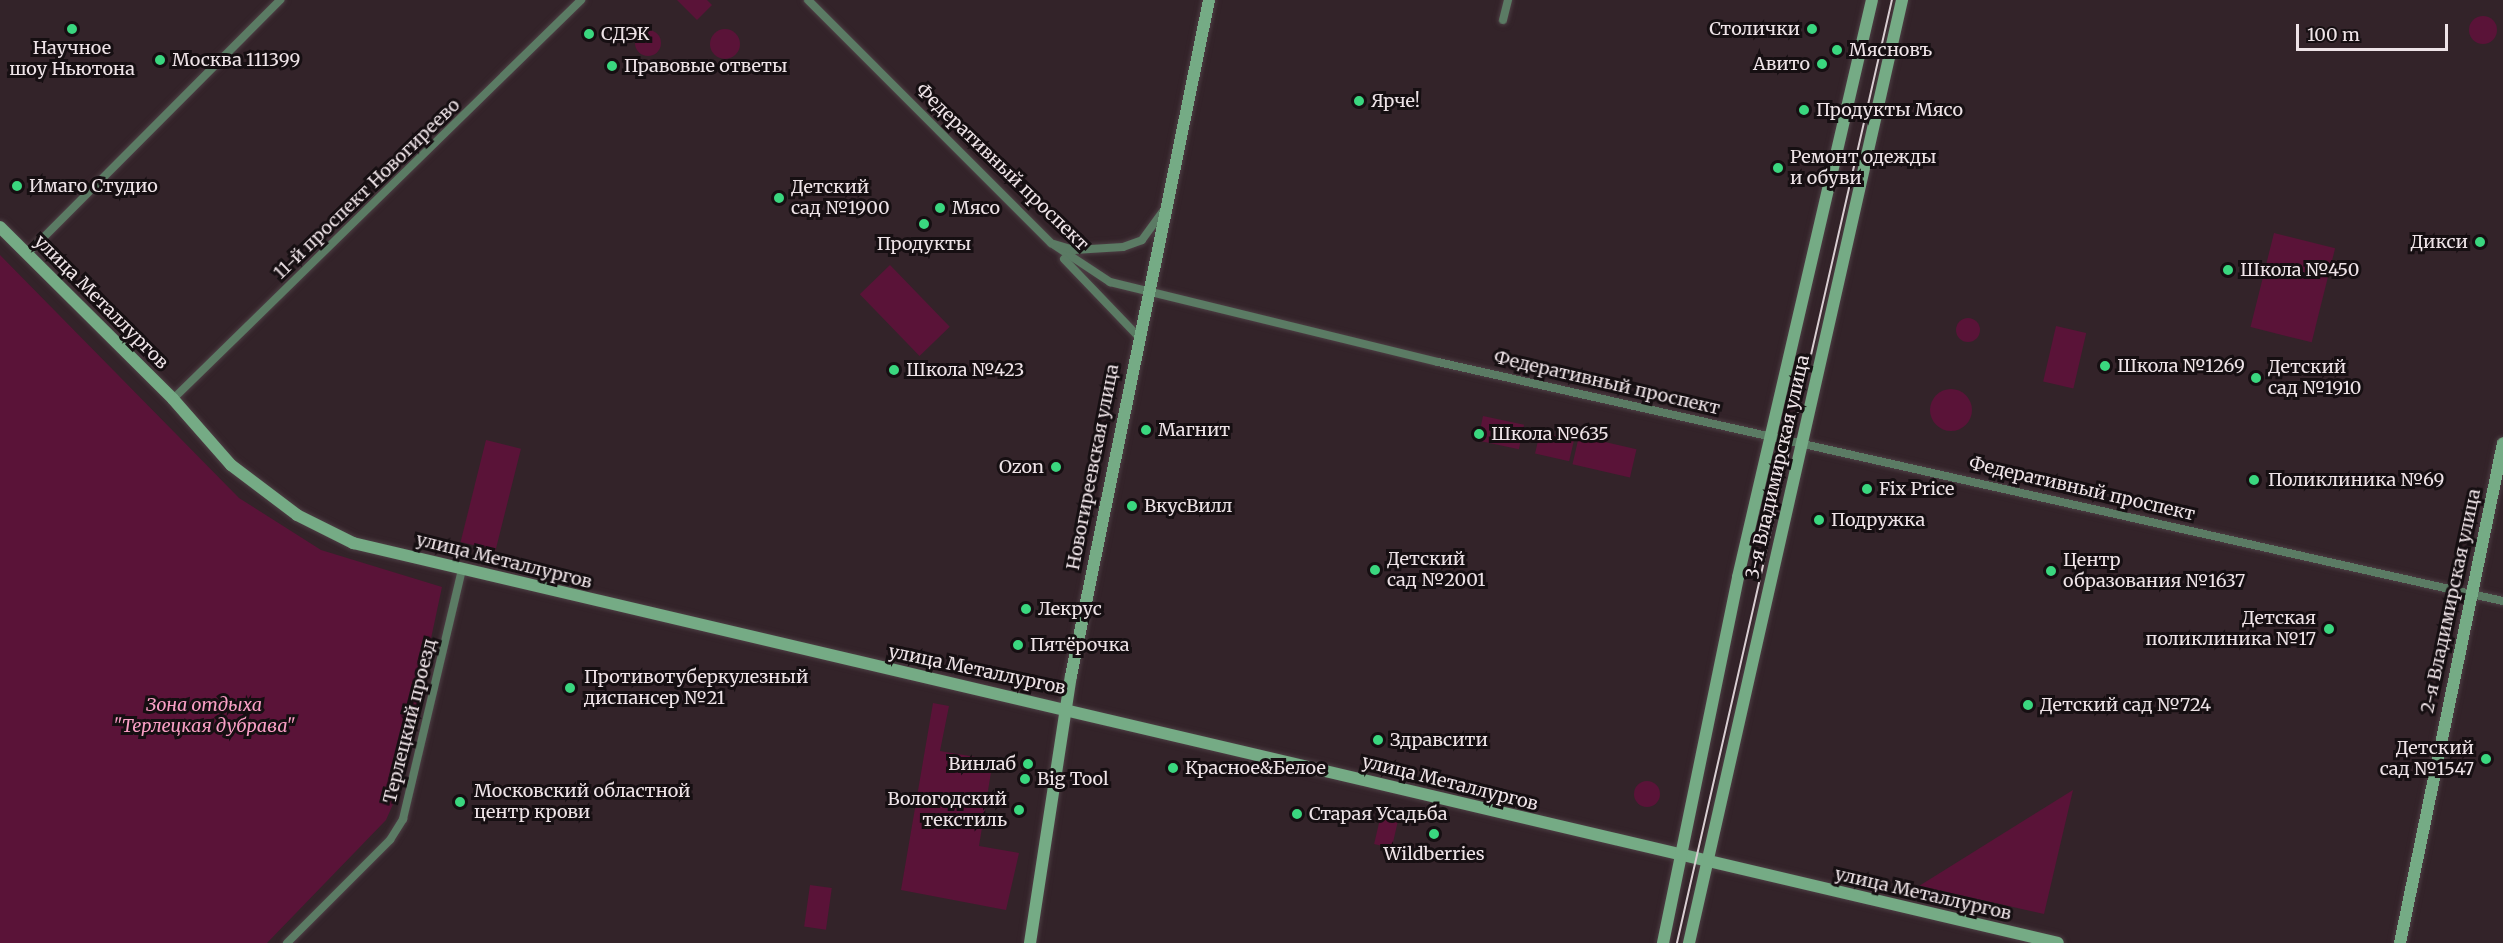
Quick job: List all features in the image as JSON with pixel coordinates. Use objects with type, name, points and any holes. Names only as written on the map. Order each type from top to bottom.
[{"type":"street","points":[[27,254],[280,0]]},
{"type":"street","name":"11-й проспект Новогиреево","points":[[173,399],[582,0]]},
{"type":"street","name":"Федеративный проспект","points":[[808,0],[1051,243],[1110,282],[1771,436],[2503,601]]},
{"type":"street","name":"Новогиреевская улица","points":[[1030,943],[1065,707],[1145,292],[1209,0]]},
{"type":"street","points":[[1503,20],[1508,0]]},
{"type":"street","name":"3-я Владимирская улица","points":[[1663,943],[1771,436],[1872,0]]},
{"type":"street","name":"3-я Владимирская улица","points":[[1689,943],[1902,0]]},
{"type":"street","points":[[1051,243],[1074,250],[1123,247],[1142,240],[1162,212]]},
{"type":"street","name":"улица Металлургов","points":[[0,227],[173,399],[231,465],[311,523],[353,543],[462,570],[1065,707],[1706,863],[2058,943]]},
{"type":"street","points":[[1051,243],[1137,335]]},
{"type":"street","name":"2-я Владимирская улица","points":[[2400,943],[2470,594],[2503,443]]},
{"type":"street","name":"Терлецкий проезд","points":[[287,943],[390,840],[403,819],[462,570]]},
{"type":"green space","points":[[677,0],[707,0],[712,5],[697,20]]},
{"type":"green space","points":[[2483,16],[2493,20],[2497,30],[2493,40],[2483,44],[2473,40],[2469,30],[2473,20]]},
{"type":"green space","points":[[725,29],[731,30],[739,38],[739,50],[731,58],[725,59],[719,58],[711,50],[710,44],[711,38],[719,30]]},
{"type":"green space","points":[[648,30],[657,34],[661,43],[657,52],[648,56],[639,52],[635,43],[639,34]]},
{"type":"green space","points":[[2274,233],[2335,248],[2312,342],[2251,327]]},
{"type":"green space","name":"Зона отдыха \"Терлецкая дубрава\"","points":[[0,255],[239,498],[321,550],[442,587],[398,793],[386,820],[267,943],[0,943]]},
{"type":"green space","points":[[890,265],[950,327],[920,356],[860,294]]},
{"type":"green space","points":[[1968,318],[1973,319],[1979,325],[1979,335],[1973,341],[1968,342],[1963,341],[1957,335],[1956,330],[1957,325],[1963,319]]},
{"type":"green space","points":[[2056,326],[2086,333],[2073,389],[2043,382]]},
{"type":"green space","points":[[1951,389],[1959,390],[1966,395],[1971,402],[1971,418],[1966,425],[1959,430],[1951,431],[1943,430],[1936,425],[1931,418],[1930,410],[1931,402],[1936,395],[1943,390]]},
{"type":"green space","points":[[1483,416],[1524,425],[1519,449],[1478,440]]},
{"type":"green space","points":[[1540,432],[1574,440],[1569,461],[1535,453]]},
{"type":"green space","points":[[1579,436],[1636,449],[1630,478],[1572,464]]},
{"type":"green space","points":[[486,440],[521,449],[496,551],[461,542]]},
{"type":"green space","points":[[933,703],[949,706],[940,751],[993,760],[979,846],[1019,853],[1006,910],[901,890]]},
{"type":"green space","points":[[1647,781],[1656,785],[1660,794],[1656,803],[1647,807],[1638,803],[1634,794],[1638,785]]},
{"type":"green space","points":[[2073,790],[2044,914],[1919,886]]},
{"type":"green space","points":[[1382,810],[1400,814],[1392,848],[1374,844]]},
{"type":"green space","points":[[810,885],[832,888],[826,930],[804,927]]},
{"type":"tram line","points":[[1677,943],[1892,0]]},
{"type":"place","name":"Научное шоу Ньютона","points":[[72,29]]},
{"type":"place","name":"Столички","points":[[1812,29]]},
{"type":"place","name":"СДЭК","points":[[589,34]]},
{"type":"place","name":"Мясновъ","points":[[1837,50]]},
{"type":"place","name":"Москва 111399","points":[[160,60]]},
{"type":"place","name":"Авито","points":[[1822,64]]},
{"type":"place","name":"Правовые ответы","points":[[612,66]]},
{"type":"place","name":"Ярче!","points":[[1359,101]]},
{"type":"place","name":"Продукты Мясо","points":[[1804,110]]},
{"type":"place","name":"Ремонт одежды и обуви","points":[[1778,168]]},
{"type":"place","name":"Имаго Студио","points":[[17,186]]},
{"type":"place","name":"Детский сад №1900","points":[[779,198]]},
{"type":"place","name":"Мясо","points":[[940,208]]},
{"type":"place","name":"Продукты","points":[[924,224]]},
{"type":"place","name":"Дикси","points":[[2480,242]]},
{"type":"place","name":"Школа №450","points":[[2228,270]]},
{"type":"place","name":"Школа №1269","points":[[2105,366]]},
{"type":"place","name":"Школа №423","points":[[894,370]]},
{"type":"place","name":"Детский сад №1910","points":[[2256,378]]},
{"type":"place","name":"Магнит","points":[[1146,430]]},
{"type":"place","name":"Школа №635","points":[[1479,434]]},
{"type":"place","name":"Ozon","points":[[1056,467]]},
{"type":"place","name":"Поликлиника №69","points":[[2254,480]]},
{"type":"place","name":"Fix Price","points":[[1867,489]]},
{"type":"place","name":"ВкусВилл","points":[[1132,506]]},
{"type":"place","name":"Подружка","points":[[1819,520]]},
{"type":"place","name":"Детский сад №2001","points":[[1375,570]]},
{"type":"place","name":"Центр образования №1637","points":[[2051,571]]},
{"type":"place","name":"Лекрус","points":[[1026,609]]},
{"type":"place","name":"Детская поликлиника №17","points":[[2329,629]]},
{"type":"place","name":"Пятёрочка","points":[[1018,645]]},
{"type":"place","name":"Противотуберкулезный диспансер №21","points":[[570,688]]},
{"type":"place","name":"Детский сад №724","points":[[2028,705]]},
{"type":"place","name":"Здравсити","points":[[1378,740]]},
{"type":"place","name":"Детский сад №1547","points":[[2486,759]]},
{"type":"place","name":"Винлаб","points":[[1028,764]]},
{"type":"place","name":"Красное&Белое","points":[[1173,768]]},
{"type":"place","name":"Big Tool","points":[[1025,779]]},
{"type":"place","name":"Московский областной центр крови","points":[[460,802]]},
{"type":"place","name":"Вологодский текстиль","points":[[1019,810]]},
{"type":"place","name":"Старая Усадьба","points":[[1297,814]]},
{"type":"place","name":"Wildberries","points":[[1434,834]]}]
